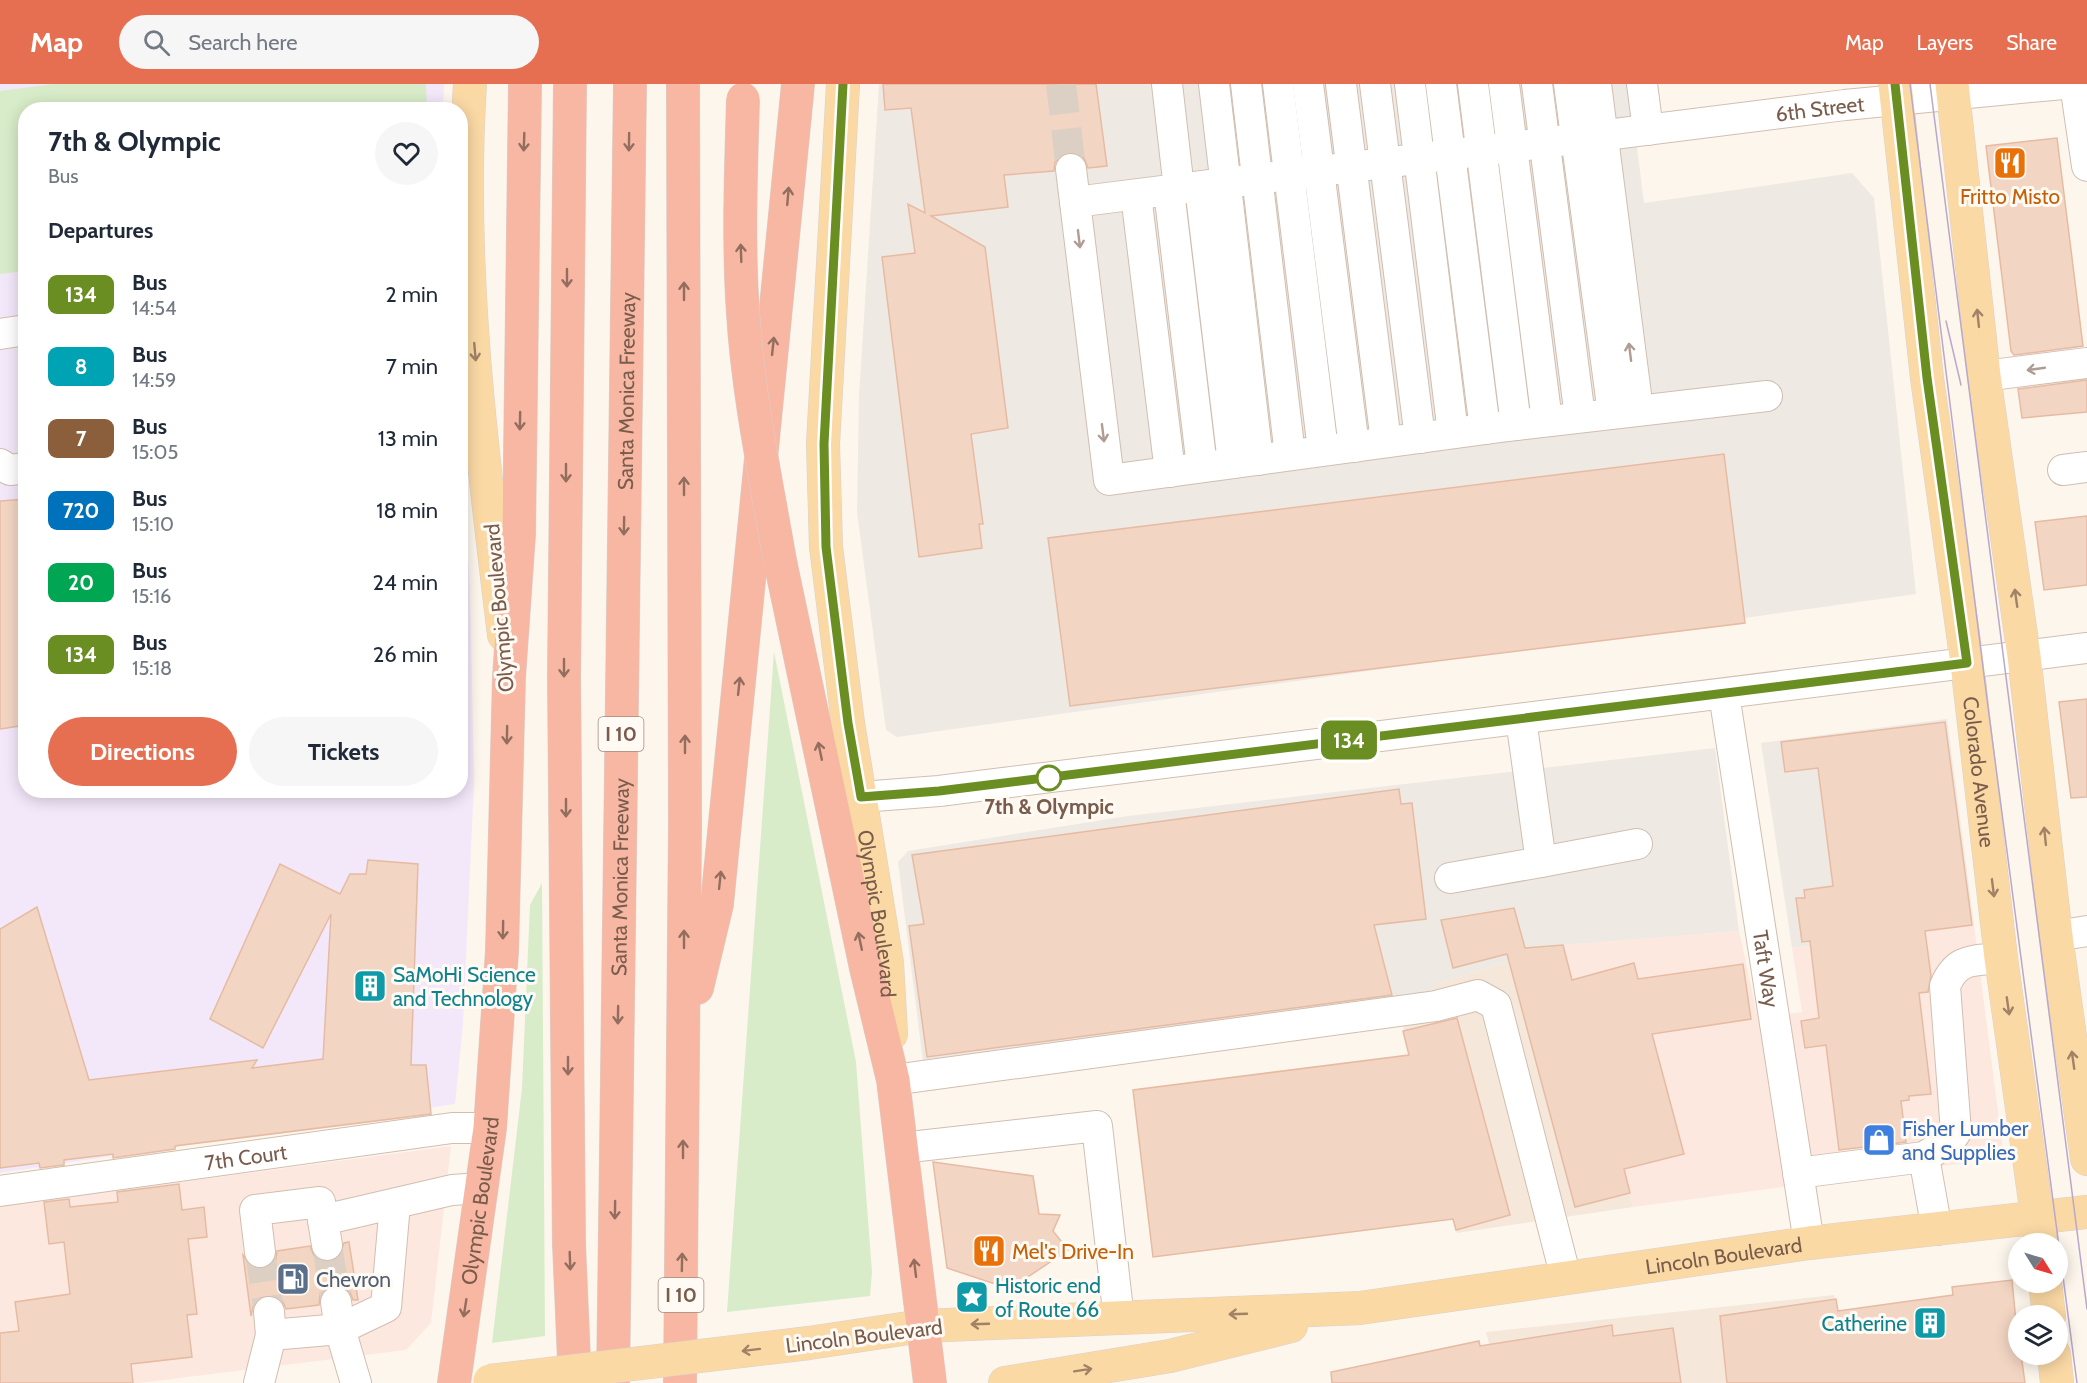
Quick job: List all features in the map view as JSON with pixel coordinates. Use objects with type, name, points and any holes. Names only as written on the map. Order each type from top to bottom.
[{"type":"highway","points":[[509,677],[519,534],[525,84]]},
{"type":"highway","points":[[570,84],[564,677],[569,1244],[575,1383]]},
{"type":"highway","name":"Santa Monica Freeway","points":[[613,1383],[630,84]]},
{"type":"highway","name":"I 10","points":[[680,1383],[684,1040],[683,84]]},
{"type":"highway","points":[[684,1040],[717,904],[798,84]]},
{"type":"highway","points":[[743,92],[740,214],[743,314],[755,416],[780,561],[863,956],[893,1080]]},
{"type":"highway","name":"Olympic Boulevard","points":[[454,1383],[490,1128],[502,951],[509,677]]},
{"type":"highway","name":"Olympic Boulevard","points":[[893,1080],[930,1383]]},
{"type":"main road","name":"Olympic Boulevard","points":[[468,113],[470,84]]},
{"type":"main road","name":"Olympic Boulevard","points":[[843,84],[824,444],[826,547],[848,723],[887,963],[893,1080]]},
{"type":"main road","points":[[1953,89],[1984,376],[2024,656],[2071,934],[2087,1159]]},
{"type":"main road","name":"Colorado Avenue","points":[[1896,92],[1927,378],[1967,663],[2001,958],[2040,1231]]},
{"type":"main road","name":"Olympic Boulevard","points":[[468,308],[509,677]]},
{"type":"main road","name":"Lincoln Boulevard","points":[[484,1382],[809,1343],[922,1326],[1360,1308],[1809,1243],[1937,1230],[2040,1231],[2087,1212]]},
{"type":"main road","name":"Lincoln Boulevard","points":[[1005,1383],[1170,1356],[1360,1308]]},
{"type":"main road","points":[[2055,1365],[2057,1383]]},
{"type":"street","points":[[1167,84],[1349,168],[1596,84]]},
{"type":"street","points":[[1214,84],[1349,168]]},
{"type":"street","points":[[1229,84],[1349,168]]},
{"type":"street","points":[[1246,84],[1349,168],[1389,442]]},
{"type":"street","points":[[1261,84],[1349,168],[1389,442]]},
{"type":"street","points":[[1278,84],[1349,168],[1389,442]]},
{"type":"street","points":[[1292,84],[1349,168],[1389,442]]},
{"type":"street","points":[[1308,84],[1349,168],[1389,442]]},
{"type":"street","points":[[1326,84],[1349,168],[1389,442]]},
{"type":"street","points":[[1341,84],[1349,168],[1389,442]]},
{"type":"street","points":[[1357,84],[1349,168],[1389,442]]},
{"type":"street","points":[[1375,84],[1349,168],[1389,442]]},
{"type":"street","points":[[1389,442],[1349,168],[1392,84]]},
{"type":"street","points":[[1389,442],[1349,168],[1410,84]]},
{"type":"street","points":[[1349,168],[1425,84]]},
{"type":"street","points":[[1349,168],[1441,84]]},
{"type":"street","points":[[1349,168],[1456,84]]},
{"type":"street","points":[[1349,168],[1473,84]]},
{"type":"street","points":[[1349,168],[1490,84]]},
{"type":"street","points":[[1349,168],[1504,84]]},
{"type":"street","points":[[1349,168],[1521,84]]},
{"type":"street","points":[[1349,168],[1537,84]]},
{"type":"street","points":[[1349,168],[1553,84]]},
{"type":"street","points":[[1349,168],[1569,84]]},
{"type":"street","points":[[1642,84],[1648,130]]},
{"type":"street","name":"6th Street","points":[[1075,202],[1648,130],[1896,92],[2063,84]]},
{"type":"street","points":[[2075,84],[2087,166]]},
{"type":"street","points":[[1071,169],[1109,480],[1389,442],[1767,396]]},
{"type":"street","points":[[0,334],[18,331]]},
{"type":"street","points":[[1984,376],[2087,363]]},
{"type":"street","points":[[0,464],[10,470],[18,469]]},
{"type":"street","points":[[861,797],[939,791],[2087,648]]},
{"type":"street","name":"Taft Way","points":[[1724,694],[1809,1243]]},
{"type":"street","points":[[1521,719],[1541,862]]},
{"type":"street","points":[[1450,878],[1637,844]]},
{"type":"street","points":[[1798,1173],[1924,1157],[1950,1140],[1956,1132],[1945,986],[1950,974],[1962,963],[2001,958]]},
{"type":"street","points":[[893,1080],[1436,1006],[1478,995],[1496,1005],[1566,1278]]},
{"type":"street","points":[[901,1148],[1096,1126],[1119,1319]]},
{"type":"street","name":"7th Court","points":[[0,1191],[452,1128],[490,1128]]},
{"type":"street","points":[[1924,1157],[1937,1230]]},
{"type":"street","points":[[260,1252],[255,1210],[320,1202],[325,1232],[395,1204],[452,1190],[482,1188]]},
{"type":"street","points":[[259,1383],[270,1324],[338,1316],[386,1307],[395,1204]]},
{"type":"street","points":[[338,1316],[356,1383]]},
{"type":"shaded area","points":[[0,84],[444,84],[443,102],[18,102],[18,798],[468,798],[468,556],[474,783],[463,1024],[455,1104],[0,1173]]},
{"type":"shaded area","points":[[879,84],[1629,84],[1644,203],[1852,173],[1874,198],[1916,594],[897,737],[886,730],[857,512],[859,395]]},
{"type":"shaded area","points":[[1947,719],[1974,925],[1792,948],[1761,743]]},
{"type":"shaded area","points":[[1715,748],[1739,931],[1563,945],[1436,984],[1436,1006],[923,1062],[898,862],[908,851],[1128,816]]},
{"type":"shaded area","points":[[1974,925],[2004,1158],[1633,1207],[1563,945],[1739,931],[1758,1018],[1802,1012],[1792,948]]},
{"type":"shaded area","points":[[1563,945],[1633,1207],[1457,1233],[1399,1010],[1436,984]]},
{"type":"shaded area","points":[[451,1146],[431,1323],[406,1350],[140,1383],[0,1383],[0,1206]]},
{"type":"shaded area","points":[[1834,1295],[1847,1383],[1499,1383],[1486,1332]]},
{"type":"green space","points":[[53,84],[426,84],[427,102],[18,102],[18,272],[0,274],[0,91]]},
{"type":"green space","points":[[774,652],[856,1062],[872,1272],[870,1296],[727,1312]]},
{"type":"green space","points":[[542,883],[545,1336],[492,1343],[522,1088],[530,905]]},
{"type":"building","points":[[883,84],[1096,84],[1107,166],[1088,168],[1084,158],[1077,153],[1068,152],[1055,162],[1054,171],[1004,175],[1008,207],[931,216],[985,247],[1008,428],[971,434],[983,524],[979,524],[982,548],[919,557],[882,257],[915,253],[908,204],[925,213],[911,108],[885,110]]},
{"type":"building","points":[[2057,138],[2083,346],[2014,355],[2011,351],[1986,146]]},
{"type":"building","points":[[2087,380],[2087,412],[2022,418],[2018,389]]},
{"type":"building","points":[[1724,454],[1745,623],[1070,706],[1048,538]]},
{"type":"building","points":[[18,500],[18,726],[0,729],[0,501]]},
{"type":"building","points":[[2087,516],[2087,585],[2044,590],[2035,522]]},
{"type":"building","points":[[2087,699],[2087,797],[2071,798],[2059,702]]},
{"type":"building","points":[[1945,722],[1972,925],[1925,931],[1931,976],[1928,992],[1919,993],[1931,1094],[1909,1096],[1909,1100],[1901,1101],[1906,1142],[1839,1150],[1826,1045],[1805,1048],[1801,1021],[1819,1018],[1810,941],[1802,942],[1796,898],[1805,898],[1804,890],[1833,886],[1818,768],[1785,772],[1781,742]]},
{"type":"building","points":[[1399,789],[1401,804],[1412,803],[1426,919],[1374,925],[1392,995],[927,1057],[909,926],[924,924],[912,855]]},
{"type":"building","name":"SaMoHi Science and Technology","points":[[368,860],[418,864],[411,1065],[426,1065],[431,1114],[175,1146],[175,1149],[113,1158],[113,1154],[64,1160],[64,1165],[40,1168],[39,1163],[0,1168],[0,929],[37,907],[89,1080],[257,1060],[252,1068],[323,1059],[331,914],[263,1048],[210,1019],[280,864],[340,894],[350,874],[366,874]]},
{"type":"building","points":[[1514,908],[1525,948],[1563,945],[1572,980],[1634,963],[1638,979],[1743,964],[1751,1019],[1652,1034],[1684,1154],[1624,1169],[1630,1193],[1575,1207],[1507,954],[1453,968],[1441,920]]},
{"type":"building","points":[[1457,1018],[1510,1215],[1456,1230],[1453,1219],[1153,1257],[1133,1090],[1409,1055],[1403,1031]]},
{"type":"building","points":[[933,1162],[1033,1176],[1039,1214],[1060,1215],[1053,1231],[1068,1250],[1010,1289],[947,1268]]},
{"type":"building","points":[[179,1184],[182,1210],[204,1207],[207,1237],[188,1239],[197,1314],[187,1315],[192,1357],[131,1364],[133,1383],[0,1383],[0,1333],[19,1331],[15,1302],[70,1294],[64,1242],[49,1244],[44,1202],[69,1199],[70,1207],[118,1202],[117,1192]]},
{"type":"building","points":[[349,1242],[358,1300],[353,1300],[350,1292],[343,1286],[333,1285],[320,1295],[319,1305],[286,1309],[283,1302],[276,1296],[260,1298],[254,1304],[251,1316],[243,1255],[253,1268],[263,1269],[276,1259],[277,1251],[310,1246],[314,1256],[329,1262],[338,1258],[344,1243]]},
{"type":"building","name":"Catherine","points":[[2008,1280],[2008,1293],[2013,1293],[2014,1305],[2008,1305],[2008,1365],[2023,1365],[2025,1383],[1727,1383],[1720,1316],[1836,1299],[1838,1311],[1953,1295],[1952,1287]]},
{"type":"building","points":[[1612,1325],[1613,1336],[1673,1328],[1681,1383],[1332,1383],[1331,1372],[1479,1341],[1480,1346]]},
{"type":"tunnel","points":[[1061,84],[1071,169]]},
{"type":"tunnel","points":[[327,1245],[336,1302]]},
{"type":"tunnel","points":[[260,1252],[269,1312]]},
{"type":"tram line","points":[[1910,84],[1988,707],[2077,1383]]},
{"type":"tram line","points":[[1930,84],[2087,1309]]},
{"type":"tram line","points":[[1946,321],[1961,385]]},
{"type":"bus line","name":"134","points":[[843,84],[824,444],[826,547],[848,723],[861,797],[887,797],[1967,663],[1927,378],[1895,84]]},
{"type":"place","name":"Fritto Misto","points":[[2010,163]]},
{"type":"place","name":"7th & Olympic","points":[[1049,778]]},
{"type":"place","name":"SaMoHi Science and Technology","points":[[370,986]]},
{"type":"place","name":"Fisher Lumber and Supplies","points":[[1879,1140]]},
{"type":"place","name":"Mel's Drive-In","points":[[989,1251]]},
{"type":"place","name":"Chevron","points":[[293,1279]]},
{"type":"place","name":"Historic end of Route 66","points":[[972,1297]]},
{"type":"place","name":"Catherine","points":[[1930,1323]]}]
